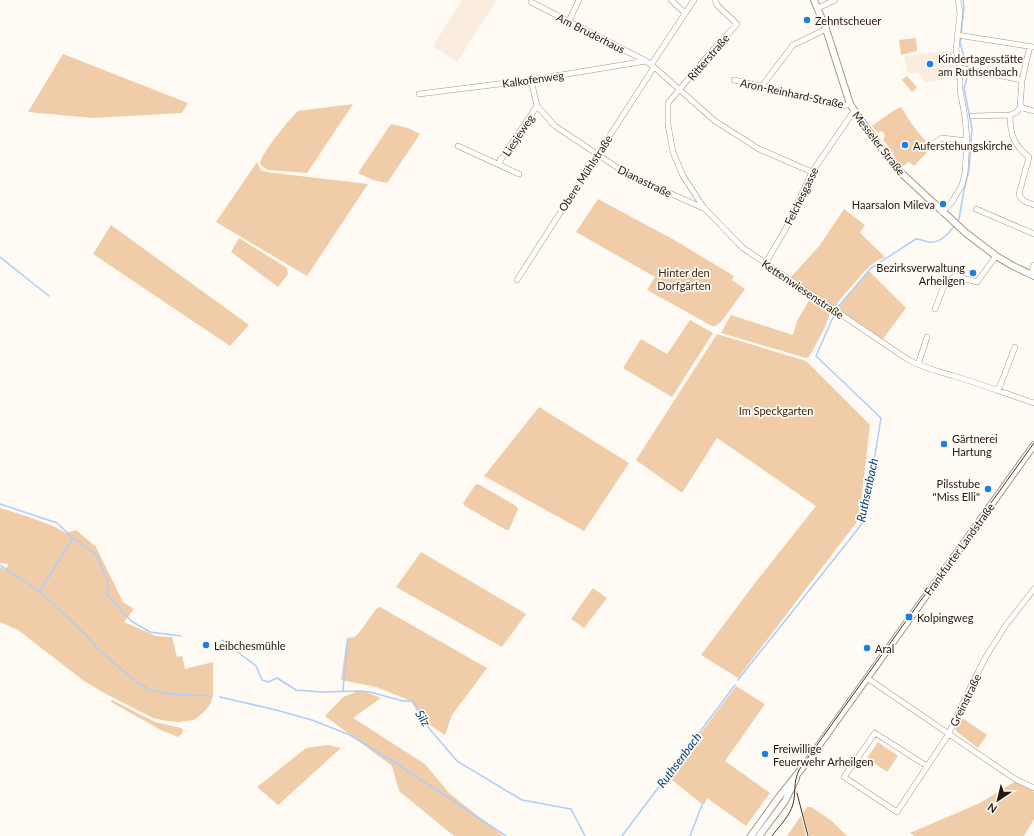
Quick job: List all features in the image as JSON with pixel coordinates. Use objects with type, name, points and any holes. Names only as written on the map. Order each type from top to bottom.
[{"type":"street","points":[[569,21],[579,0]]},
{"type":"street","points":[[671,0],[685,13]]},
{"type":"street","name":"Obere Mühlstraße","points":[[517,280],[694,0]]},
{"type":"street","name":"Ritterstraße","points":[[680,90],[711,52],[737,24],[717,5],[715,0]]},
{"type":"street","name":"Messeler Straße","points":[[814,0],[826,29],[850,104],[898,170],[956,225],[996,256],[1032,276]]},
{"type":"street","points":[[818,8],[835,0]]},
{"type":"street","points":[[942,212],[952,202],[962,185],[965,172],[967,141],[965,117],[960,90],[960,68],[956,50],[960,35],[960,13],[958,0]]},
{"type":"street","name":"Am Bruderhaus","points":[[531,2],[646,61],[710,118],[759,149],[812,172]]},
{"type":"street","points":[[762,86],[793,45],[826,29]]},
{"type":"street","points":[[960,35],[1032,46],[1022,80],[1020,107],[1017,112],[1010,115],[972,116]]},
{"type":"street","name":"Kalkofenweg","points":[[419,94],[531,80],[646,61]]},
{"type":"street","points":[[960,68],[1022,80]]},
{"type":"street","name":"Dianastraße","points":[[531,80],[537,106],[555,126],[627,174],[704,208]]},
{"type":"street","name":"Aron-Reinhard-Straße","points":[[734,80],[843,106],[850,104]]},
{"type":"street","name":"Kettenwiesenstraße","points":[[680,90],[668,103],[668,126],[673,152],[683,176],[704,208],[743,248],[918,365],[1034,403]]},
{"type":"street","name":"Liesjeweg","points":[[498,164],[537,106]]},
{"type":"street","points":[[1020,107],[1034,111]]},
{"type":"street","name":"Felchesgasse","points":[[765,264],[785,230],[812,172],[854,111]]},
{"type":"street","points":[[1010,115],[1011,129],[1016,145],[1021,151],[1031,157],[1019,194],[1020,198],[1027,203],[1034,205]]},
{"type":"street","points":[[929,146],[942,138],[967,141]]},
{"type":"street","name":"Liesjeweg","points":[[458,146],[519,174]]},
{"type":"street","points":[[976,209],[1034,234]]},
{"type":"street","points":[[935,309],[944,286],[955,276],[977,282],[996,256]]},
{"type":"street","points":[[1032,276],[1034,265]]},
{"type":"street","points":[[918,365],[927,337]]},
{"type":"street","points":[[998,391],[1015,347]]},
{"type":"street","name":"Frankfurter Landstraße","points":[[751,836],[800,771],[1034,444]]},
{"type":"street","name":"Greinstraße","points":[[926,766],[875,733],[844,777],[897,812],[926,766],[948,735],[987,655],[1006,625],[1033,592]]},
{"type":"street","points":[[867,678],[1014,779],[1034,788]]},
{"type":"street","name":"Frankfurter Landstraße","points":[[759,836],[785,801],[800,771]]},
{"type":"shaded area","points":[[462,0],[497,0],[457,62],[433,46]]},
{"type":"shaded area","name":"Kindertagesstätte am Ruthsenbach","points":[[952,50],[957,77],[925,83],[918,72],[908,74],[904,56]]},
{"type":"green space","points":[[916,38],[917,51],[901,55],[899,40]]},
{"type":"green space","points":[[63,54],[188,103],[182,113],[93,118],[28,112]]},
{"type":"green space","points":[[907,76],[917,87],[912,92],[902,80]]},
{"type":"green space","points":[[353,104],[307,173],[268,170],[260,164],[261,159],[282,128],[298,111]]},
{"type":"green space","points":[[901,107],[911,123],[931,148],[914,166],[909,162],[900,168],[893,153],[883,140],[885,136],[884,133],[881,131],[878,133],[872,126]]},
{"type":"green space","points":[[391,124],[408,128],[420,134],[387,183],[373,180],[358,173]]},
{"type":"green space","points":[[257,162],[261,170],[266,172],[368,184],[307,276],[216,222]]},
{"type":"green space","name":"Hinter den Dorfgärten","points":[[598,199],[676,241],[734,276],[732,280],[745,289],[721,322],[715,326],[712,326],[647,290],[655,277],[576,232]]},
{"type":"green space","points":[[844,209],[865,225],[860,233],[885,257],[874,263],[866,270],[835,307],[791,277],[820,245]]},
{"type":"green space","points":[[111,225],[249,325],[230,346],[93,254]]},
{"type":"green space","points":[[239,238],[287,268],[288,274],[278,287],[231,252]]},
{"type":"green space","points":[[869,271],[906,308],[883,339],[838,309]]},
{"type":"green space","points":[[810,299],[829,311],[829,315],[825,327],[809,357],[806,358],[721,333],[731,315],[793,335],[797,321]]},
{"type":"green space","points":[[690,320],[713,333],[672,397],[623,368],[641,339],[667,354]]},
{"type":"green space","name":"Im Speckgarten","points":[[717,334],[806,361],[870,425],[859,519],[738,678],[701,655],[755,583],[816,506],[717,438],[682,493],[636,460]]},
{"type":"green space","points":[[539,407],[629,463],[584,531],[484,476]]},
{"type":"green space","points":[[476,484],[516,506],[518,509],[509,530],[506,530],[465,506],[463,503]]},
{"type":"green space","points":[[0,508],[42,522],[66,533],[76,530],[96,547],[123,602],[134,609],[124,622],[156,636],[172,637],[177,657],[182,656],[185,669],[213,662],[213,695],[211,703],[205,711],[194,720],[179,722],[153,718],[84,681],[18,630],[0,622],[0,567],[5,570],[9,564],[0,563]]},
{"type":"green space","points":[[421,552],[526,614],[502,647],[396,587]]},
{"type":"green space","points":[[593,588],[607,598],[584,628],[571,619]]},
{"type":"green space","points":[[380,607],[487,668],[452,715],[445,735],[422,720],[411,701],[376,687],[341,680],[347,638],[354,637],[358,634],[377,608]]},
{"type":"green space","points":[[736,686],[765,704],[725,761],[770,793],[746,826],[707,798],[704,805],[702,804],[668,777]]},
{"type":"green space","points":[[361,690],[381,698],[353,718],[425,764],[449,793],[503,836],[454,836],[399,791],[392,766],[325,716],[343,697]]},
{"type":"green space","points":[[112,700],[155,722],[181,728],[183,730],[182,734],[178,737],[161,730],[111,702]]},
{"type":"green space","points":[[961,717],[987,735],[978,748],[956,731],[955,727]]},
{"type":"green space","points":[[878,742],[898,756],[887,772],[867,758]]},
{"type":"green space","points":[[328,745],[341,748],[278,805],[257,787],[306,748]]},
{"type":"green space","points":[[1016,781],[1034,792],[1034,819],[1024,836],[914,836],[910,833],[980,803]]},
{"type":"green space","points":[[807,807],[811,807],[832,821],[847,836],[809,836],[803,813]]},
{"type":"green space","points":[[801,816],[806,836],[787,836]]},
{"type":"waterway","name":"Ruthsenbach","points":[[961,34],[964,7],[963,0]]},
{"type":"waterway","name":"Ruthsenbach","points":[[957,221],[959,219],[969,170],[972,129],[964,88],[967,78],[967,66],[960,43],[961,38]]},
{"type":"waterway","name":"Ruthsenbach","points":[[838,307],[871,268],[916,239],[929,242],[940,240],[955,225]]},
{"type":"waterway","points":[[0,257],[49,296]]},
{"type":"waterway","name":"Ruthsenbach","points":[[738,680],[861,525],[867,504],[881,418],[816,356],[834,315]]},
{"type":"waterway","points":[[0,504],[57,523],[73,538],[96,555],[108,582],[107,595],[131,621],[150,632],[181,636]]},
{"type":"waterway","points":[[39,592],[73,538]]},
{"type":"waterway","points":[[0,565],[48,599],[85,634],[98,649],[140,685],[151,690],[168,694],[211,696]]},
{"type":"waterway","name":"Silz","points":[[222,640],[256,666],[262,680],[268,682],[277,678],[296,690],[321,692],[370,692],[403,701],[413,701],[420,712],[422,720],[457,761],[522,800],[571,809],[585,836]]},
{"type":"waterway","points":[[343,691],[347,643]]},
{"type":"waterway","name":"Ruthsenbach","points":[[622,836],[735,685]]},
{"type":"waterway","points":[[220,697],[312,720],[350,735],[394,762],[506,836]]},
{"type":"waterway","points":[[690,836],[702,805]]},
{"type":"tram line","points":[[772,836],[792,808],[796,779],[799,770],[1034,443]]},
{"type":"tram line","points":[[797,793],[808,836]]},
{"type":"place","name":"Zehntscheuer","points":[[807,20]]},
{"type":"place","name":"Kindertagesstätte am Ruthsenbach","points":[[930,64]]},
{"type":"place","name":"Auferstehungskirche","points":[[905,145]]},
{"type":"place","name":"Haarsalon Mileva","points":[[943,204]]},
{"type":"place","name":"Bezirksverwaltung Arheilgen","points":[[973,273]]},
{"type":"place","name":"Gärtnerei Hartung","points":[[944,444]]},
{"type":"place","name":"Pilsstube \"Miss Elli\"","points":[[988,489]]},
{"type":"place","name":"Kolpingweg","points":[[909,617]]},
{"type":"place","name":"Leibchesmühle","points":[[206,645]]},
{"type":"place","name":"Aral","points":[[867,648]]},
{"type":"place","name":"Freiwillige Feuerwehr Arheilgen","points":[[765,754]]}]
